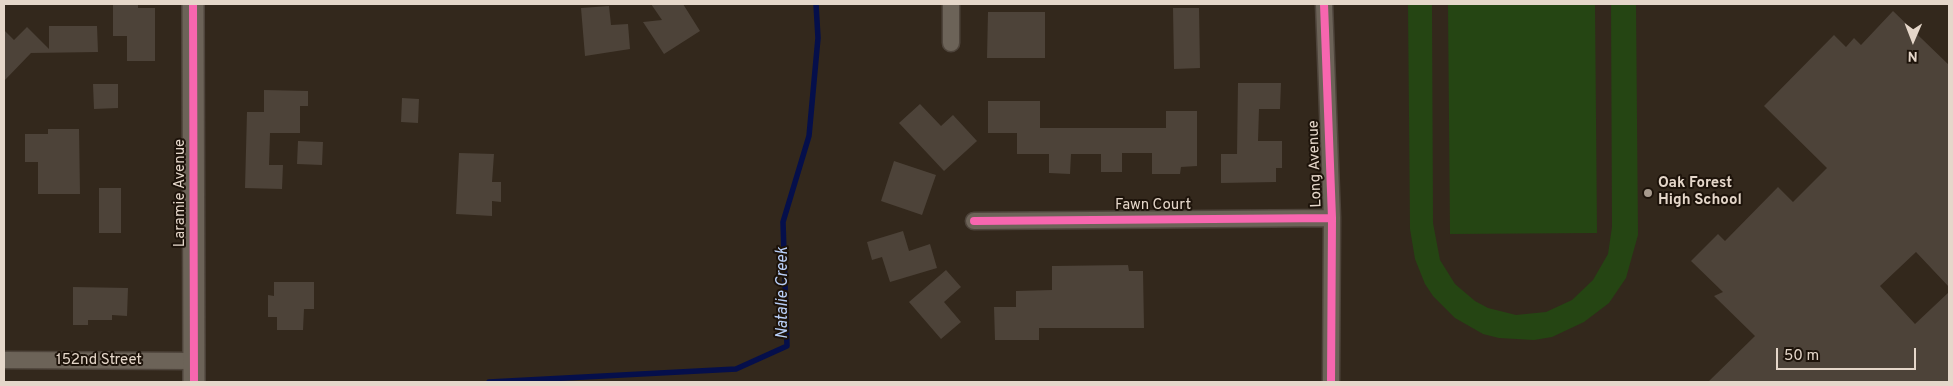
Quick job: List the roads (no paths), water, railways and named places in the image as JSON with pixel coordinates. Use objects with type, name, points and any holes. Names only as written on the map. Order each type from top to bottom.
[{"type":"street","name":"Laramie Avenue","points":[[193,4],[194,382]]},
{"type":"street","points":[[951,4],[951,42]]},
{"type":"street","name":"Long Avenue","points":[[1324,4],[1332,218],[1332,382]]},
{"type":"street","name":"Fawn Court","points":[[974,221],[1332,218]]},
{"type":"street","name":"152nd Street","points":[[4,360],[194,361]]},
{"type":"waterway","name":"Natalie Creek","points":[[489,382],[736,369],[787,346],[783,222],[809,136],[818,38],[816,4]]},
{"type":"place","name":"Oak Forest High School","points":[[1648,193]]}]
